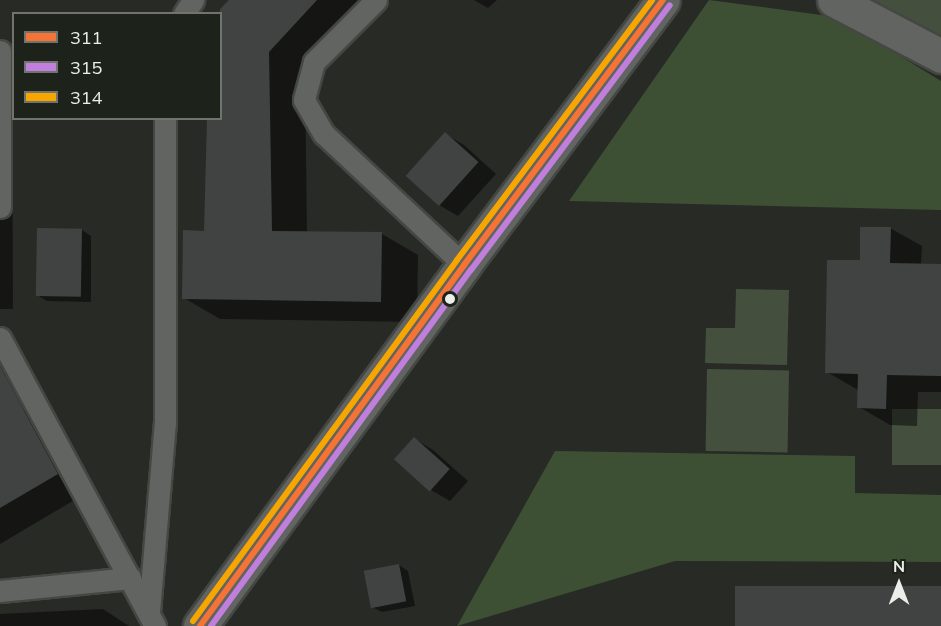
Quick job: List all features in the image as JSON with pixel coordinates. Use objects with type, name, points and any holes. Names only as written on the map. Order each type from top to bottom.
[{"type":"street","points":[[200,626],[464,265],[663,0]]},
{"type":"street","points":[[834,0],[941,56]]},
{"type":"lane","points":[[376,0],[314,63],[304,100],[324,134],[464,265]]},
{"type":"lane","points":[[0,51],[0,207]]},
{"type":"lane","points":[[152,619],[165,423],[165,120]]},
{"type":"lane","points":[[0,338],[152,619]]},
{"type":"lane","points":[[0,591],[130,578]]},
{"type":"green space","points":[[709,0],[836,17],[941,81],[941,210],[569,201]]},
{"type":"green space","points":[[869,0],[941,0],[941,35]]},
{"type":"green space","points":[[736,289],[789,290],[787,365],[705,363],[706,328],[735,328]]},
{"type":"green space","points":[[707,369],[789,370],[788,452],[706,451]]},
{"type":"green space","points":[[892,409],[941,409],[941,465],[892,465]]},
{"type":"green space","points":[[555,451],[855,456],[855,493],[941,495],[941,562],[675,561],[457,626]]},
{"type":"building","points":[[229,0],[317,0],[269,52],[272,231],[382,232],[381,302],[182,299],[183,230],[204,231],[207,120],[222,120],[222,12],[220,9]]},
{"type":"building","points":[[445,132],[478,162],[439,206],[406,176]]},
{"type":"building","points":[[860,227],[891,227],[890,263],[941,264],[941,376],[887,375],[886,409],[857,408],[858,374],[825,373],[827,260],[860,260]]},
{"type":"building","points":[[37,228],[82,229],[81,297],[36,296]]},
{"type":"building","points":[[0,366],[58,474],[0,508]]},
{"type":"building","points":[[414,437],[450,469],[430,491],[394,459]]},
{"type":"building","points":[[399,564],[406,601],[371,608],[364,571]]},
{"type":"building","points":[[735,586],[941,586],[941,626],[735,626]]},
{"type":"transit line","name":"314","points":[[193,621],[457,260],[652,0]]},
{"type":"transit line","name":"311","points":[[200,626],[464,265],[663,0]]},
{"type":"transit line","name":"315","points":[[211,626],[471,270],[670,5]]}]
